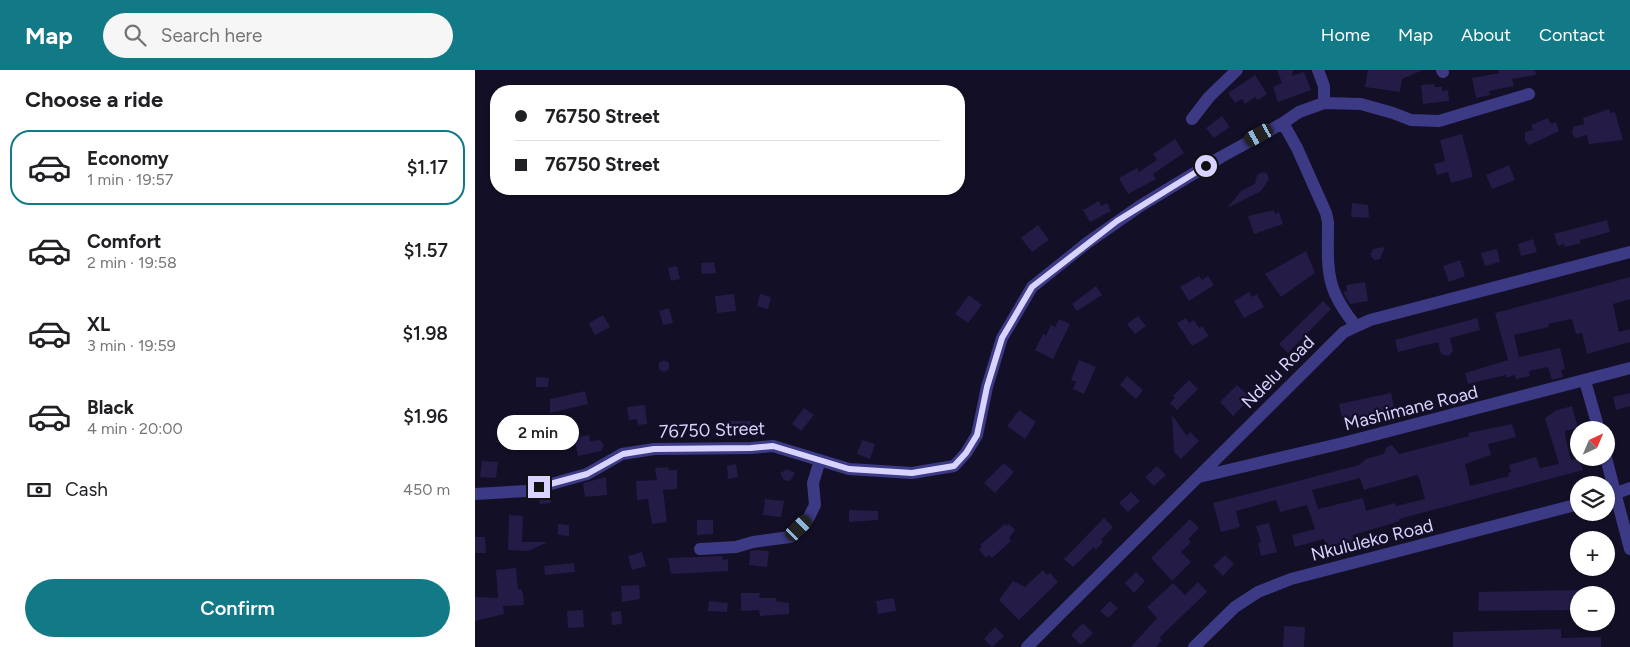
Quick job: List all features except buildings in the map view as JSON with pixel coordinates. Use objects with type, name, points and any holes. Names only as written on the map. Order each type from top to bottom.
[{"type":"street","points":[[1192,119],[1209,97],[1237,70]]},
{"type":"street","points":[[1318,70],[1324,86],[1324,103],[1361,104],[1393,112],[1411,120],[1439,121],[1529,94]]},
{"type":"street","name":"76750 Street","points":[[475,494],[526,490],[587,474],[623,454],[654,449],[773,446],[849,469],[912,473],[954,466],[966,453],[977,435],[987,387],[1002,338],[1032,287],[1087,243],[1140,206],[1221,157],[1283,124],[1299,112],[1324,103]]},
{"type":"street","points":[[1283,124],[1297,148],[1326,213],[1330,284],[1344,310],[1356,326]]},
{"type":"street","name":"Ndelu Road","points":[[1027,647],[1333,342],[1356,326],[1370,320],[1630,252]]},
{"type":"street","name":"Mashimane Road","points":[[1199,477],[1585,381],[1630,368]]},
{"type":"street","points":[[1585,381],[1596,421]]},
{"type":"street","points":[[700,549],[736,547],[789,537],[808,519],[815,506],[813,483],[820,460]]},
{"type":"street","points":[[1615,494],[1630,488]]},
{"type":"street","name":"Nkululeko Road","points":[[1194,647],[1235,606],[1258,592],[1291,579],[1570,506]]},
{"type":"street","points":[[1615,507],[1630,549]]},
{"type":"route","points":[[539,487],[587,474],[623,454],[654,449],[773,446],[808,455],[849,469],[912,473],[954,466],[966,453],[977,435],[987,387],[1002,338],[1032,287],[1117,221],[1206,166]]}]
